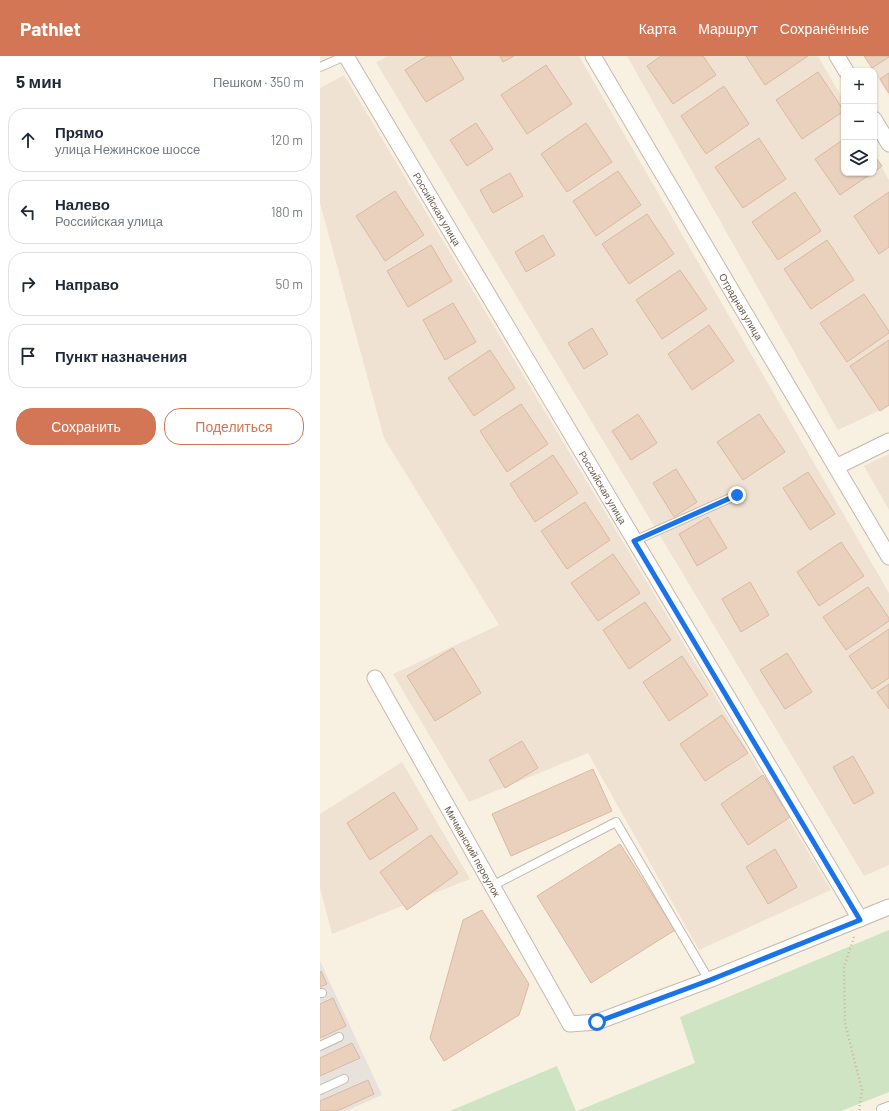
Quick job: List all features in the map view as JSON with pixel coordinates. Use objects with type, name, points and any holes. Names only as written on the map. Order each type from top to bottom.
[{"type":"street","name":"Российская улица","points":[[345,56],[860,920]]},
{"type":"street","name":"Отрадная улица","points":[[593,56],[889,557]]},
{"type":"street","points":[[837,56],[844,68]]},
{"type":"street","points":[[877,124],[889,144]]},
{"type":"street","points":[[836,467],[889,441]]},
{"type":"street","name":"Мичманский переулок","points":[[375,678],[570,1024],[597,1022],[710,980]]},
{"type":"street","points":[[710,980],[889,907]]},
{"type":"lane","points":[[320,67],[345,56]]},
{"type":"lane","points":[[634,541],[737,495]]},
{"type":"lane","points":[[492,886],[616,822],[710,980]]},
{"type":"lane","points":[[320,1046],[340,1037]]},
{"type":"lane","points":[[320,1090],[344,1080]]},
{"type":"path","points":[[859,1111],[862,1090],[846,1023],[844,967],[860,920]]},
{"type":"shaded area","points":[[389,56],[579,56],[889,593],[889,865],[864,876],[376,62]]},
{"type":"shaded area","points":[[627,56],[818,56],[841,96],[841,176],[877,176],[877,158],[889,180],[889,406],[838,430]]},
{"type":"shaded area","points":[[865,56],[889,56],[889,96],[877,76],[877,68],[872,68]]},
{"type":"shaded area","points":[[344,75],[831,890],[699,950],[588,753],[469,802],[393,674],[499,625],[384,438],[320,203],[320,88]]},
{"type":"shaded area","points":[[889,454],[889,510],[864,466]]},
{"type":"shaded area","points":[[402,762],[470,879],[332,934],[320,888],[320,814]]},
{"type":"shaded area","points":[[320,961],[382,1095],[346,1111],[320,1111]]},
{"type":"green space","points":[[889,930],[889,1092],[841,1111],[577,1111],[695,1063],[680,1017]]},
{"type":"green space","points":[[557,1066],[576,1111],[450,1111]]},
{"type":"building","points":[[427,56],[450,56],[464,79],[426,102],[405,70]]},
{"type":"building","points":[[500,56],[514,56],[503,62]]},
{"type":"building","points":[[661,56],[703,56],[716,75],[673,104],[647,66]]},
{"type":"building","points":[[746,56],[808,56],[765,85]]},
{"type":"building","points":[[864,56],[889,56],[889,57],[872,68]]},
{"type":"building","points":[[546,65],[572,104],[527,134],[501,95]]},
{"type":"building","points":[[818,72],[841,106],[841,113],[802,139],[776,100]]},
{"type":"building","points":[[889,73],[889,93],[880,79]]},
{"type":"building","points":[[724,86],[749,124],[706,154],[681,116]]},
{"type":"building","points":[[476,123],[493,149],[467,166],[450,140]]},
{"type":"building","points":[[586,123],[612,162],[567,192],[541,154]]},
{"type":"building","points":[[759,138],[786,179],[743,208],[715,167]]},
{"type":"building","points":[[841,141],[841,176],[868,176],[840,195],[815,159]]},
{"type":"building","points":[[877,159],[882,166],[877,170]]},
{"type":"building","points":[[618,171],[641,205],[596,236],[573,201]]},
{"type":"building","points":[[510,173],[523,196],[493,213],[480,190]]},
{"type":"building","points":[[395,191],[424,235],[385,261],[356,216]]},
{"type":"building","points":[[795,192],[821,231],[778,260],[752,222]]},
{"type":"building","points":[[889,192],[889,247],[879,254],[854,216]]},
{"type":"building","points":[[647,214],[674,254],[629,284],[602,244]]},
{"type":"building","points":[[543,235],[555,255],[526,272],[515,252]]},
{"type":"building","points":[[827,240],[854,280],[811,309],[784,269]]},
{"type":"building","points":[[431,245],[452,281],[408,307],[387,271]]},
{"type":"building","points":[[680,270],[707,309],[662,339],[636,300]]},
{"type":"building","points":[[864,294],[889,333],[847,362],[820,323]]},
{"type":"building","points":[[453,303],[476,342],[445,360],[423,320]]},
{"type":"building","points":[[709,325],[734,361],[692,390],[668,354]]},
{"type":"building","points":[[592,328],[608,354],[584,369],[568,343]]},
{"type":"building","points":[[889,340],[889,405],[880,411],[850,366]]},
{"type":"building","points":[[490,350],[515,388],[474,416],[448,378]]},
{"type":"building","points":[[521,404],[548,444],[507,472],[480,431]]},
{"type":"building","points":[[638,414],[657,443],[631,460],[612,431]]},
{"type":"building","points":[[759,414],[785,452],[743,480],[717,442]]},
{"type":"building","points":[[553,455],[578,493],[535,522],[510,484]]},
{"type":"building","points":[[676,469],[697,502],[674,517],[653,483]]},
{"type":"building","points":[[808,472],[835,514],[810,530],[783,488]]},
{"type":"building","points":[[585,502],[610,540],[567,569],[541,531]]},
{"type":"building","points":[[708,517],[727,548],[697,566],[679,534]]},
{"type":"building","points":[[841,542],[864,576],[819,606],[797,572]]},
{"type":"building","points":[[613,554],[640,593],[598,621],[571,583]]},
{"type":"building","points":[[750,582],[769,615],[741,632],[722,599]]},
{"type":"building","points":[[868,587],[889,618],[889,621],[846,650],[823,617]]},
{"type":"building","points":[[645,602],[671,640],[629,669],[603,630]]},
{"type":"building","points":[[889,629],[889,678],[872,689],[849,656]]},
{"type":"building","points":[[453,648],[481,693],[435,721],[407,676]]},
{"type":"building","points":[[787,653],[812,692],[785,709],[760,670]]},
{"type":"building","points":[[682,656],[708,695],[669,721],[643,682]]},
{"type":"building","points":[[889,684],[889,709],[877,692]]},
{"type":"building","points":[[722,715],[748,753],[705,781],[680,744]]},
{"type":"building","points":[[522,741],[538,768],[505,788],[489,760]]},
{"type":"building","points":[[853,756],[874,793],[854,804],[833,767]]},
{"type":"building","points":[[593,769],[612,811],[511,856],[492,814]]},
{"type":"building","points":[[763,775],[790,817],[748,845],[721,804]]},
{"type":"building","points":[[394,792],[418,829],[370,860],[347,823]]},
{"type":"building","points":[[431,835],[458,873],[407,910],[380,872]]},
{"type":"building","points":[[620,844],[675,930],[591,983],[537,896]]},
{"type":"building","points":[[775,849],[797,887],[768,904],[746,867]]},
{"type":"building","points":[[482,910],[529,984],[519,1015],[444,1061],[430,1038],[463,920]]},
{"type":"building","points":[[321,971],[327,984],[320,987],[320,972]]},
{"type":"building","points":[[333,998],[346,1026],[320,1038],[320,1004]]},
{"type":"building","points":[[352,1043],[360,1058],[320,1076],[320,1058]]},
{"type":"building","points":[[368,1080],[374,1094],[337,1111],[320,1111],[320,1101]]},
{"type":"route","points":[[597,1022],[710,980],[860,920],[634,541],[737,495]]}]
